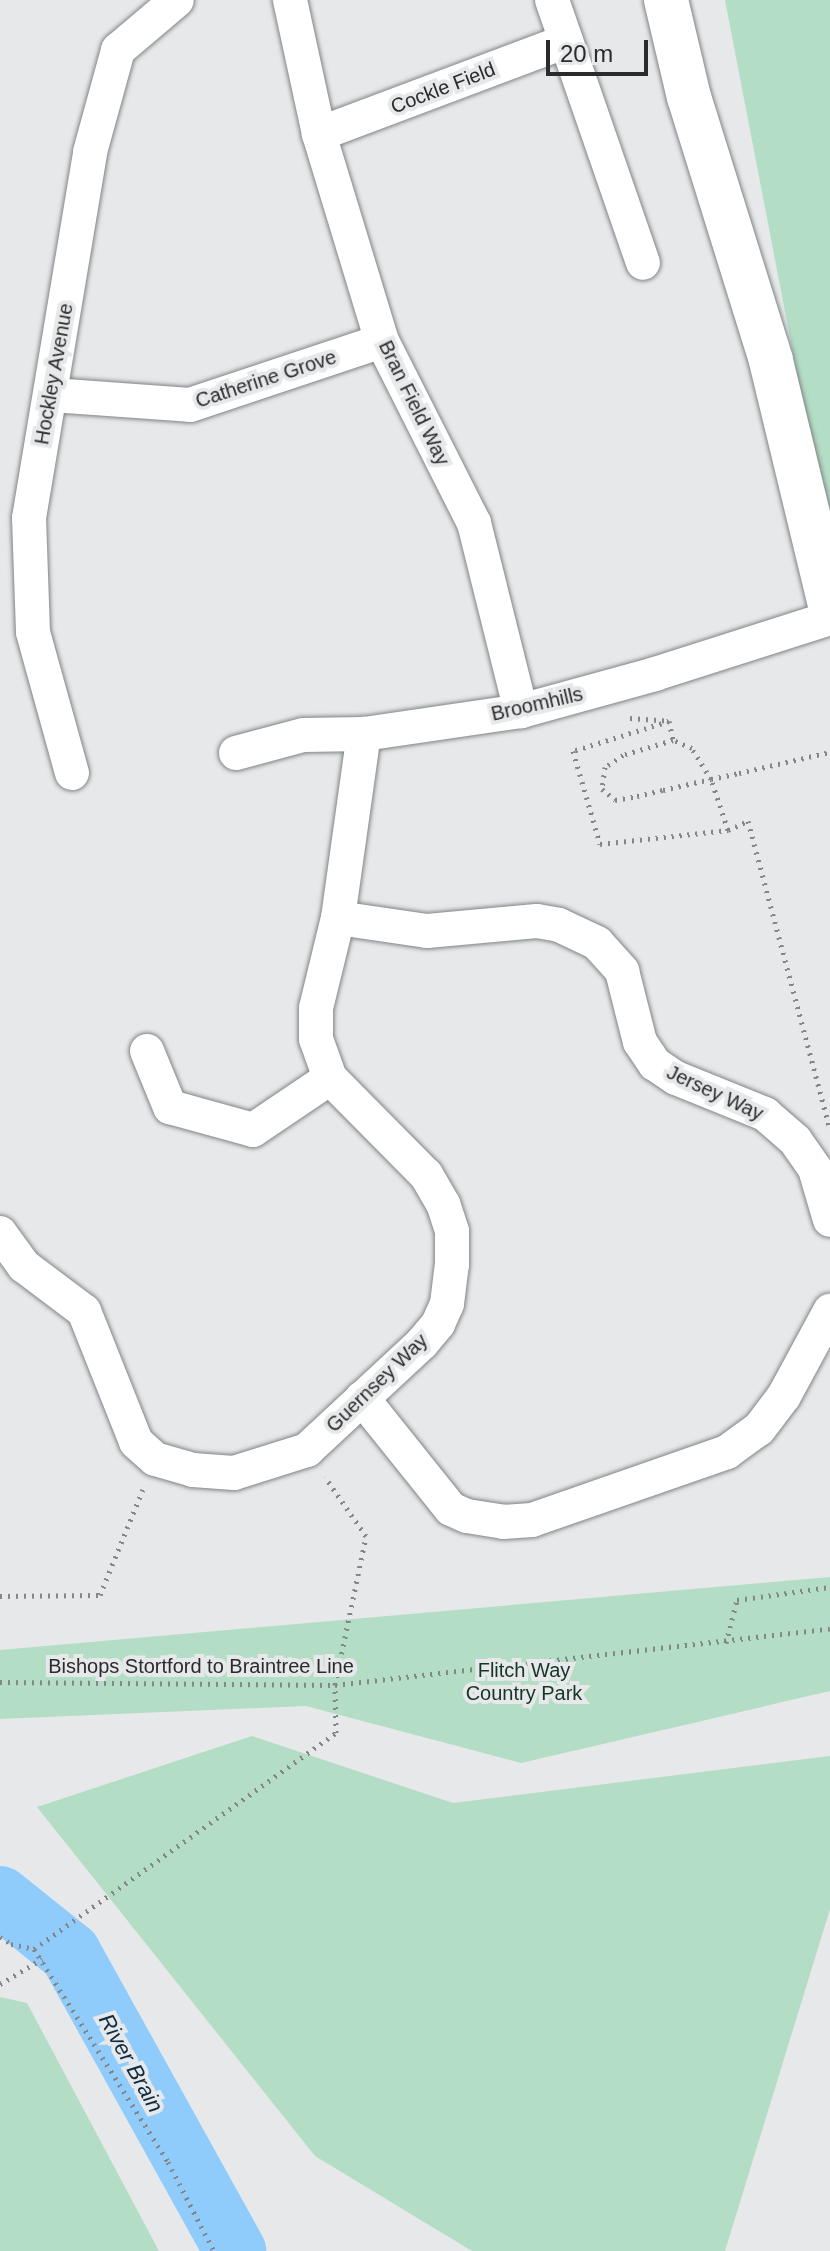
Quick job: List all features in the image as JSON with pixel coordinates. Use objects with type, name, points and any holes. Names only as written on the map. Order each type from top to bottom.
[{"type":"main road","points":[[666,0],[689,97],[771,361],[830,605]]},
{"type":"street","name":"Hockley Avenue","points":[[72,773],[33,632],[29,518],[52,395],[90,152],[118,50],[177,0]]},
{"type":"street","name":"Bran Field Way","points":[[290,0],[319,134],[382,341],[474,523],[521,711]]},
{"type":"street","points":[[552,0],[643,263]]},
{"type":"street","name":"Cockle Field","points":[[319,134],[566,41]]},
{"type":"street","name":"Catherine Grove","points":[[52,395],[190,405],[382,341]]},
{"type":"street","name":"Broomhills","points":[[236,753],[303,735],[364,734],[521,711],[655,674],[830,618]]},
{"type":"street","name":"Guernsey Way","points":[[155,1459],[193,1470],[234,1473],[307,1450],[422,1343],[438,1324],[447,1304],[452,1231],[443,1204],[426,1175],[330,1078],[316,1039],[316,1008],[338,918],[364,734]]},
{"type":"street","name":"Jersey Way","points":[[338,918],[427,931],[537,921],[559,925],[597,943],[613,957],[622,971],[640,1042],[655,1064],[676,1078],[765,1114],[795,1140],[815,1169],[830,1220]]},
{"type":"street","points":[[147,1051],[170,1107],[253,1130],[330,1078]]},
{"type":"street","points":[[0,1233],[24,1266],[84,1311],[136,1442],[155,1459]]},
{"type":"street","points":[[362,1398],[451,1509],[467,1516],[503,1522],[532,1520],[727,1452],[759,1429],[784,1396],[830,1311]]},
{"type":"path","points":[[669,721],[573,751],[600,844],[728,830],[748,821],[830,1129]]},
{"type":"path","points":[[728,830],[711,779],[692,748],[673,740],[605,767],[602,789],[615,800],[711,779],[739,773],[830,752]]},
{"type":"path","points":[[34,1949],[336,1733],[335,1685],[366,1536],[307,1450]]},
{"type":"path","points":[[0,1596],[100,1595],[155,1459]]},
{"type":"path","points":[[726,1643],[737,1600],[830,1587]]},
{"type":"path","name":"Bishops Stortford to Braintree Line","points":[[0,1682],[335,1685],[830,1629]]},
{"type":"path","points":[[0,1937],[11,1944],[34,1949],[42,1959],[168,2162],[214,2251]]},
{"type":"path","points":[[0,1984],[42,1959]]},
{"type":"green space","points":[[725,0],[830,0],[830,545]]},
{"type":"green space","name":"Flitch Way Country Park","points":[[830,1577],[830,1691],[521,1763],[306,1706],[0,1719],[0,1650]]},
{"type":"green space","points":[[252,1736],[453,1803],[830,1756],[830,1909],[725,2251],[472,2251],[315,2156],[37,1807]]},
{"type":"green space","points":[[0,1997],[27,2003],[159,2251],[0,2251]]},
{"type":"waterway","name":"River Brain","points":[[0,1897],[70,1953],[235,2251]]}]
